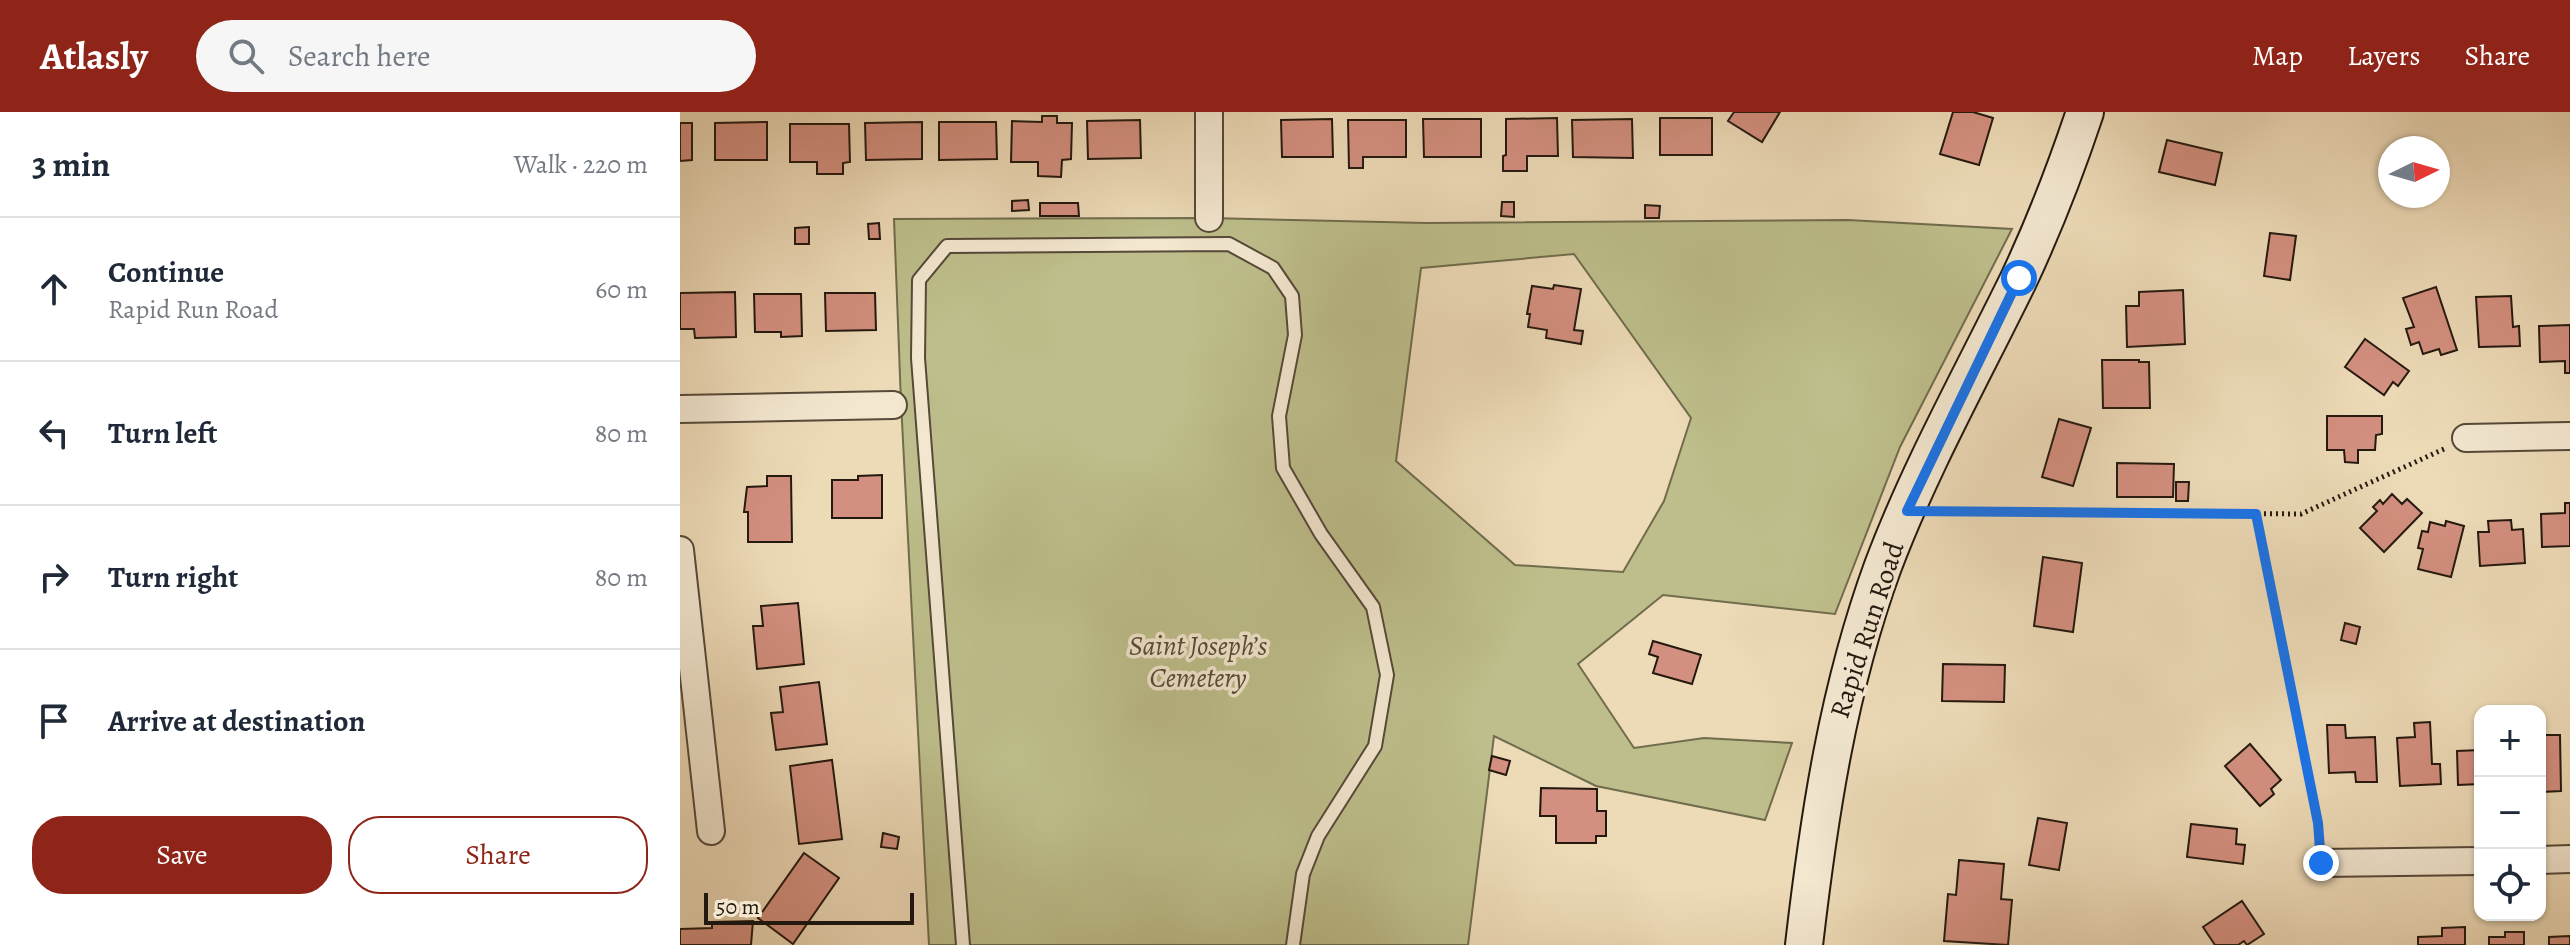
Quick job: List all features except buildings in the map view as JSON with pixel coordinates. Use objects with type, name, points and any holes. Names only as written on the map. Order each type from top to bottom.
[{"type":"street","points":[[1209,112],[1209,218]]},
{"type":"street","name":"Rapid Run Road","points":[[1804,945],[1831,751],[1848,675],[1883,566],[2019,278],[2065,170],[2085,112]]},
{"type":"street","points":[[680,409],[893,405]]},
{"type":"street","points":[[2466,438],[2570,436]]},
{"type":"street","points":[[680,550],[711,831]]},
{"type":"street","points":[[2546,860],[2570,859]]},
{"type":"street","points":[[2321,863],[2474,861]]},
{"type":"lane","points":[[963,945],[918,358],[919,280],[947,246],[1229,244],[1273,268],[1292,296],[1295,335],[1279,416],[1283,468],[1321,534],[1373,607],[1387,675],[1375,746],[1318,836],[1303,874],[1293,945]]},
{"type":"path","points":[[1907,511],[2301,514],[2466,438]]},
{"type":"path","points":[[2256,514],[2318,823],[2321,863]]},
{"type":"green space","name":"Saint Joseph’s Cemetery","points":[[1209,218],[1427,223],[1848,220],[2012,229],[1900,447],[1835,614],[1663,595],[1578,664],[1634,748],[1704,738],[1792,743],[1765,820],[1596,786],[1494,736],[1468,945],[929,945],[894,219]],"holes":[[[1574,254],[1691,418],[1664,501],[1623,572],[1515,565],[1396,461],[1421,268]]]},
{"type":"route","points":[[2019,278],[1907,511],[2256,514],[2318,823],[2321,863]]}]
